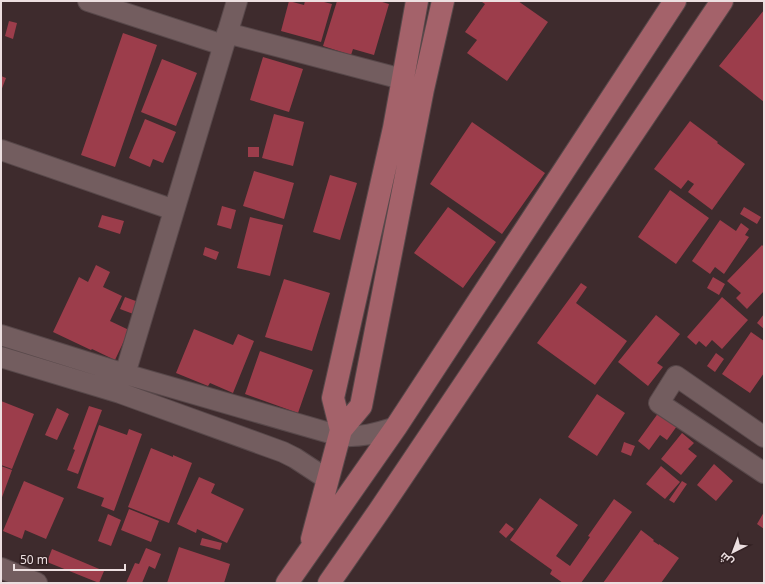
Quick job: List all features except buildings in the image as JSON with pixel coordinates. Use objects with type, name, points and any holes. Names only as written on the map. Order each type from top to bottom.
[{"type":"main road","points":[[341,433],[333,398],[394,128],[417,1]]},
{"type":"main road","points":[[308,554],[341,433],[361,406],[422,89],[443,1]]},
{"type":"main road","points":[[287,583],[396,426],[675,1]]},
{"type":"main road","points":[[329,583],[722,1]]},
{"type":"street","points":[[88,1],[225,39],[402,79]]},
{"type":"street","points":[[125,374],[237,1]]},
{"type":"street","points":[[1,150],[174,210]]},
{"type":"street","points":[[1,335],[125,374],[341,433],[364,436],[396,426]]},
{"type":"street","points":[[1,357],[120,393],[283,452],[328,479]]},
{"type":"street","points":[[764,437],[676,376],[659,403],[764,473]]},
{"type":"street","points":[[1,568],[37,583]]}]
